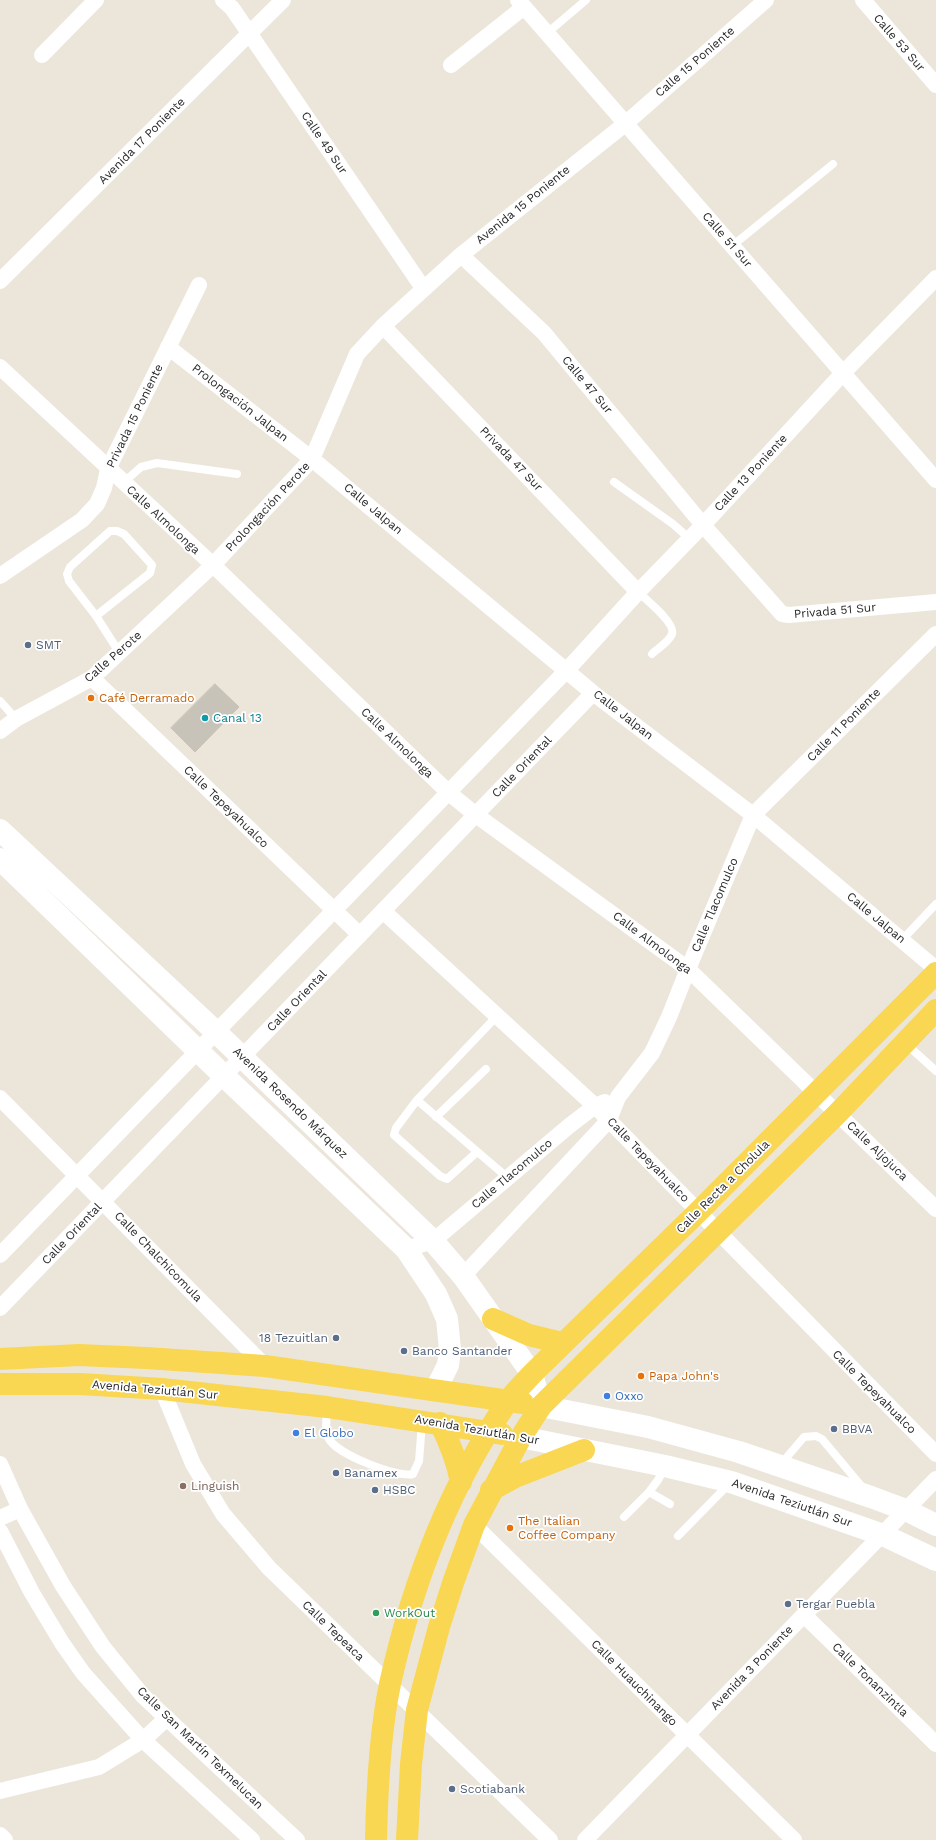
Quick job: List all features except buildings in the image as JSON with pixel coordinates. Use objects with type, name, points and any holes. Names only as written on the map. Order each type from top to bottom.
[{"type":"main road","name":"Avenida Rosendo Márquez","points":[[0,830],[216,1032],[433,1241],[463,1276],[532,1374],[541,1406]]},
{"type":"main road","name":"Avenida Rosendo Márquez","points":[[0,859],[224,1076],[406,1249],[436,1294],[447,1319],[450,1349],[448,1365],[436,1389]]},
{"type":"main road","name":"Calle Recta a Cholula","points":[[376,1840],[383,1739],[390,1685],[411,1604],[427,1556],[461,1482],[489,1431],[509,1400],[562,1343],[698,1212],[936,973]]},
{"type":"main road","points":[[407,1840],[410,1764],[417,1710],[438,1627],[474,1525],[491,1490],[541,1406],[838,1113],[936,1010]]},
{"type":"main road","points":[[493,1319],[529,1335],[562,1343]]},
{"type":"main road","points":[[0,1359],[79,1355],[265,1366],[509,1400],[648,1427],[780,1465],[871,1496],[906,1510],[936,1525]]},
{"type":"main road","name":"Avenida Teziutlán Sur","points":[[0,1384],[80,1384],[162,1389],[327,1407],[489,1431],[665,1466],[730,1482],[883,1535],[936,1560]]},
{"type":"main road","points":[[431,1422],[450,1442],[458,1463],[461,1482]]},
{"type":"main road","points":[[491,1490],[515,1477],[584,1450]]},
{"type":"street","points":[[42,55],[96,0]]},
{"type":"street","name":"Calle 49 Sur","points":[[223,0],[232,8],[423,288]]},
{"type":"street","name":"Avenida 17 Poniente","points":[[0,281],[283,0]]},
{"type":"street","name":"Calle 15 Poniente","points":[[625,124],[766,0]]},
{"type":"street","name":"Calle 53 Sur","points":[[863,0],[936,85]]},
{"type":"street","points":[[451,65],[521,3]]},
{"type":"street","name":"Calle 51 Sur","points":[[521,3],[546,34],[936,480]]},
{"type":"street","name":"Avenida 15 Poniente","points":[[423,288],[461,255],[625,124]]},
{"type":"street","name":"Calle 47 Sur","points":[[461,255],[544,333],[703,525]]},
{"type":"street","name":"Calle 13 Poniente","points":[[567,670],[843,373],[936,278]]},
{"type":"street","name":"Privada 15 Poniente","points":[[0,576],[82,520],[97,504],[104,488],[108,469],[199,285]]},
{"type":"street","name":"Prolongación Perote","points":[[213,565],[312,459],[357,354],[383,326],[423,288]]},
{"type":"street","name":"Privada 47 Sur","points":[[383,326],[638,592]]},
{"type":"street","name":"Prolongación Jalpan","points":[[168,347],[312,459]]},
{"type":"street","name":"Calle Almolonga","points":[[0,367],[123,483],[213,565],[449,793],[476,815],[688,969],[817,1093]]},
{"type":"street","name":"Calle Jalpan","points":[[312,459],[593,693],[753,815],[936,969]]},
{"type":"street","name":"Privada 51 Sur","points":[[703,525],[776,610],[782,614],[789,615],[936,602]]},
{"type":"street","name":"Calle Perote","points":[[0,731],[16,719],[92,678],[213,565]]},
{"type":"street","name":"Calle 11 Poniente","points":[[753,815],[936,634]]},
{"type":"street","points":[[0,1255],[567,670]]},
{"type":"street","name":"Calle Tepeyahualco","points":[[92,678],[360,935]]},
{"type":"street","name":"Calle Oriental","points":[[0,1308],[593,693]]},
{"type":"street","name":"Calle Tlacomulco","points":[[463,1276],[609,1120],[618,1097],[652,1053],[669,1017],[753,815]]},
{"type":"street","name":"Calle Tepeyahualco","points":[[383,911],[595,1106],[936,1454]]},
{"type":"street","name":"Calle Aljojuca","points":[[817,1093],[936,1209]]},
{"type":"street","name":"Calle Tlacomulco","points":[[406,1249],[433,1241],[595,1106],[618,1097]]},
{"type":"street","name":"Calle Chalchicomula","points":[[0,1098],[77,1176],[104,1201],[265,1366]]},
{"type":"street","name":"Calle Tepeaca","points":[[162,1389],[193,1464],[223,1514],[269,1568],[550,1840]]},
{"type":"street","name":"Calle San Martín Texmelucan","points":[[0,1464],[20,1509],[63,1586],[104,1647],[143,1696],[297,1840]]},
{"type":"street","name":"Avenida 3 Poniente","points":[[585,1840],[936,1479]]},
{"type":"street","points":[[0,1518],[20,1509]]},
{"type":"street","name":"Calle Huauchinango","points":[[474,1525],[794,1840]]},
{"type":"street","points":[[0,1531],[32,1593],[62,1643],[83,1672],[143,1740],[252,1840]]},
{"type":"street","name":"Calle Tonanzintla","points":[[804,1615],[936,1744]]},
{"type":"street","points":[[0,1791],[99,1766],[143,1740],[167,1718]]},
{"type":"street","points":[[0,1835],[5,1840]]},
{"type":"lane","points":[[546,34],[586,0]]},
{"type":"lane","points":[[732,246],[833,164]]},
{"type":"lane","points":[[123,483],[141,467],[157,463],[237,474]]},
{"type":"lane","points":[[614,482],[674,524],[690,539]]},
{"type":"lane","points":[[96,616],[150,573],[152,569],[152,565],[124,534],[117,531],[110,531],[92,546],[70,567],[67,574],[69,581],[96,616],[119,652]]},
{"type":"lane","points":[[638,592],[652,604],[672,627],[673,632],[670,637],[652,654]]},
{"type":"lane","points":[[2,706],[16,719]]},
{"type":"lane","points":[[902,940],[936,904]]},
{"type":"lane","points":[[477,1152],[447,1179],[440,1176],[394,1135],[396,1128],[417,1100],[497,1016]]},
{"type":"lane","points":[[904,1042],[936,1071]]},
{"type":"lane","points":[[436,1117],[486,1069]]},
{"type":"lane","points":[[417,1100],[508,1178]]},
{"type":"lane","points":[[327,1407],[327,1431],[329,1439],[336,1448],[346,1455],[396,1473],[408,1475],[413,1474],[419,1461],[431,1422]]},
{"type":"lane","points":[[780,1465],[804,1437],[816,1436],[822,1439],[871,1496]]},
{"type":"lane","points":[[624,1517],[649,1492],[658,1480],[665,1466]]},
{"type":"lane","points":[[678,1536],[730,1482]]},
{"type":"lane","points":[[649,1492],[670,1504]]},
{"type":"place","name":"SMT","points":[[28,645]]},
{"type":"place","name":"Café Derramado","points":[[91,698]]},
{"type":"place","name":"Canal 13","points":[[205,718]]},
{"type":"place","name":"18 Tezuitlan","points":[[336,1338]]},
{"type":"place","name":"Banco Santander","points":[[404,1351]]},
{"type":"place","name":"Papa John's","points":[[641,1376]]},
{"type":"place","name":"Oxxo","points":[[607,1396]]},
{"type":"place","name":"BBVA","points":[[834,1429]]},
{"type":"place","name":"El Globo","points":[[296,1433]]},
{"type":"place","name":"Banamex","points":[[336,1473]]},
{"type":"place","name":"Linguish","points":[[183,1486]]},
{"type":"place","name":"HSBC","points":[[375,1490]]},
{"type":"place","name":"The Italian Coffee Company","points":[[510,1528]]},
{"type":"place","name":"Tergar Puebla","points":[[788,1604]]},
{"type":"place","name":"WorkOut","points":[[376,1613]]},
{"type":"place","name":"Scotiabank","points":[[452,1789]]}]
